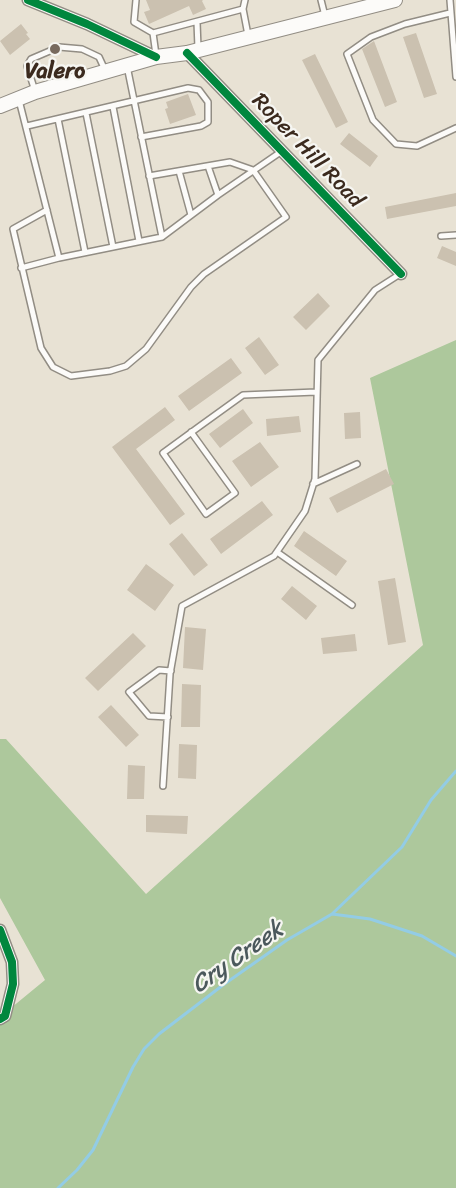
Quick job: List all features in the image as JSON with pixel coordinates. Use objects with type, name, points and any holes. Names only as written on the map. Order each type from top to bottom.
[{"type":"main road","points":[[0,105],[35,92],[156,57],[193,51],[389,1]]},
{"type":"street","points":[[28,0],[87,24],[156,57]]},
{"type":"street","name":"Roper Hill Road","points":[[193,51],[282,151],[401,274]]},
{"type":"street","points":[[0,930],[12,962],[13,984],[5,1016],[0,1019]]},
{"type":"lane","points":[[136,0],[134,22],[153,33],[243,9]]},
{"type":"lane","points":[[245,0],[243,9],[248,37]]},
{"type":"lane","points":[[321,0],[325,16]]},
{"type":"lane","points":[[450,0],[456,77]]},
{"type":"lane","points":[[450,13],[405,24],[371,37],[347,54],[373,120],[396,144],[417,146],[456,128]]},
{"type":"lane","points":[[193,51],[197,22]]},
{"type":"lane","points":[[153,33],[156,57]]},
{"type":"lane","points":[[35,92],[27,66],[31,59],[59,47],[82,49],[99,57],[106,72]]},
{"type":"lane","points":[[127,66],[162,237]]},
{"type":"lane","points":[[27,126],[188,88],[199,90],[208,102],[208,122],[201,126],[141,137]]},
{"type":"lane","points":[[18,98],[59,258]]},
{"type":"lane","points":[[112,107],[139,241]]},
{"type":"lane","points":[[86,113],[113,247]]},
{"type":"lane","points":[[58,119],[85,252]]},
{"type":"lane","points":[[21,268],[85,252],[162,237],[191,214],[282,151]]},
{"type":"lane","points":[[47,210],[14,229],[21,268],[41,348],[53,367],[72,376],[110,371],[126,366],[146,349],[191,286],[204,274],[286,217],[253,170],[230,162],[149,176]]},
{"type":"lane","points":[[208,166],[218,195]]},
{"type":"lane","points":[[179,171],[191,214]]},
{"type":"lane","points":[[441,236],[456,235]]},
{"type":"lane","name":"Roper Hill Road","points":[[163,786],[171,671],[182,606],[221,587],[274,556],[305,511],[313,484],[318,360],[375,290],[401,274]]},
{"type":"lane","points":[[191,432],[235,493],[206,514],[163,453],[191,432],[243,395],[316,392]]},
{"type":"lane","points":[[313,484],[357,464]]},
{"type":"lane","points":[[277,552],[352,605]]},
{"type":"lane","points":[[168,717],[149,716],[129,692],[159,670],[171,671]]},
{"type":"green space","points":[[456,340],[456,1188],[0,1188],[0,1017],[45,980],[0,898],[0,739],[6,739],[146,894],[423,645],[370,378]]},
{"type":"building","points":[[146,0],[203,0],[206,9],[193,15],[189,6],[149,24],[144,12],[150,10]]},
{"type":"building","points":[[21,24],[30,39],[10,55],[0,41]]},
{"type":"building","points":[[416,33],[437,94],[424,98],[403,37]]},
{"type":"building","points":[[374,41],[397,102],[385,107],[362,49]]},
{"type":"building","points":[[315,54],[348,122],[336,128],[302,60]]},
{"type":"building","points":[[188,94],[196,115],[170,124],[165,109],[168,108],[166,102]]},
{"type":"building","points":[[349,133],[378,156],[370,167],[340,144]]},
{"type":"building","points":[[456,193],[456,206],[387,219],[385,207]]},
{"type":"building","points":[[442,246],[456,252],[456,266],[437,258]]},
{"type":"building","points":[[318,293],[330,306],[306,330],[293,317]]},
{"type":"building","points":[[259,337],[279,365],[265,375],[245,348]]},
{"type":"building","points":[[231,358],[242,373],[189,411],[178,396]]},
{"type":"building","points":[[165,407],[175,420],[136,449],[185,514],[170,525],[112,447]]},
{"type":"building","points":[[243,409],[253,423],[220,448],[209,434]]},
{"type":"building","points":[[360,412],[361,438],[345,439],[344,413]]},
{"type":"building","points":[[299,416],[301,432],[267,436],[266,419]]},
{"type":"building","points":[[260,442],[279,467],[251,487],[232,461]]},
{"type":"building","points":[[386,469],[394,484],[337,513],[329,498]]},
{"type":"building","points":[[262,501],[273,515],[221,554],[210,539]]},
{"type":"building","points":[[304,531],[347,561],[336,576],[294,546]]},
{"type":"building","points":[[182,533],[208,565],[194,576],[169,544]]},
{"type":"building","points":[[146,564],[174,585],[155,611],[127,590]]},
{"type":"building","points":[[395,578],[406,642],[388,645],[378,581]]},
{"type":"building","points":[[292,586],[317,606],[306,620],[281,599]]},
{"type":"building","points":[[185,627],[206,629],[203,670],[183,668]]},
{"type":"building","points":[[133,633],[146,646],[98,691],[85,678]]},
{"type":"building","points":[[355,634],[357,651],[323,654],[321,638]]},
{"type":"building","points":[[182,684],[201,685],[200,727],[181,727]]},
{"type":"building","points":[[111,705],[139,735],[126,747],[98,717]]},
{"type":"building","points":[[179,744],[197,745],[196,779],[178,778]]},
{"type":"building","points":[[128,765],[145,766],[144,799],[127,799]]},
{"type":"building","points":[[146,815],[188,816],[187,834],[146,832]]},
{"type":"waterway","name":"Cry Creek","points":[[58,1188],[93,1150],[144,1049],[159,1034],[223,985],[287,940],[332,914],[402,847],[431,800],[456,771]]},
{"type":"waterway","points":[[332,914],[370,919],[422,936],[456,956]]},
{"type":"cycle path","points":[[28,0],[87,24],[156,57]]},
{"type":"cycle path","points":[[187,53],[401,274]]},
{"type":"cycle path","points":[[0,930],[12,962],[13,984],[5,1016],[0,1019]]},
{"type":"place","name":"Valero","points":[[55,49]]}]
